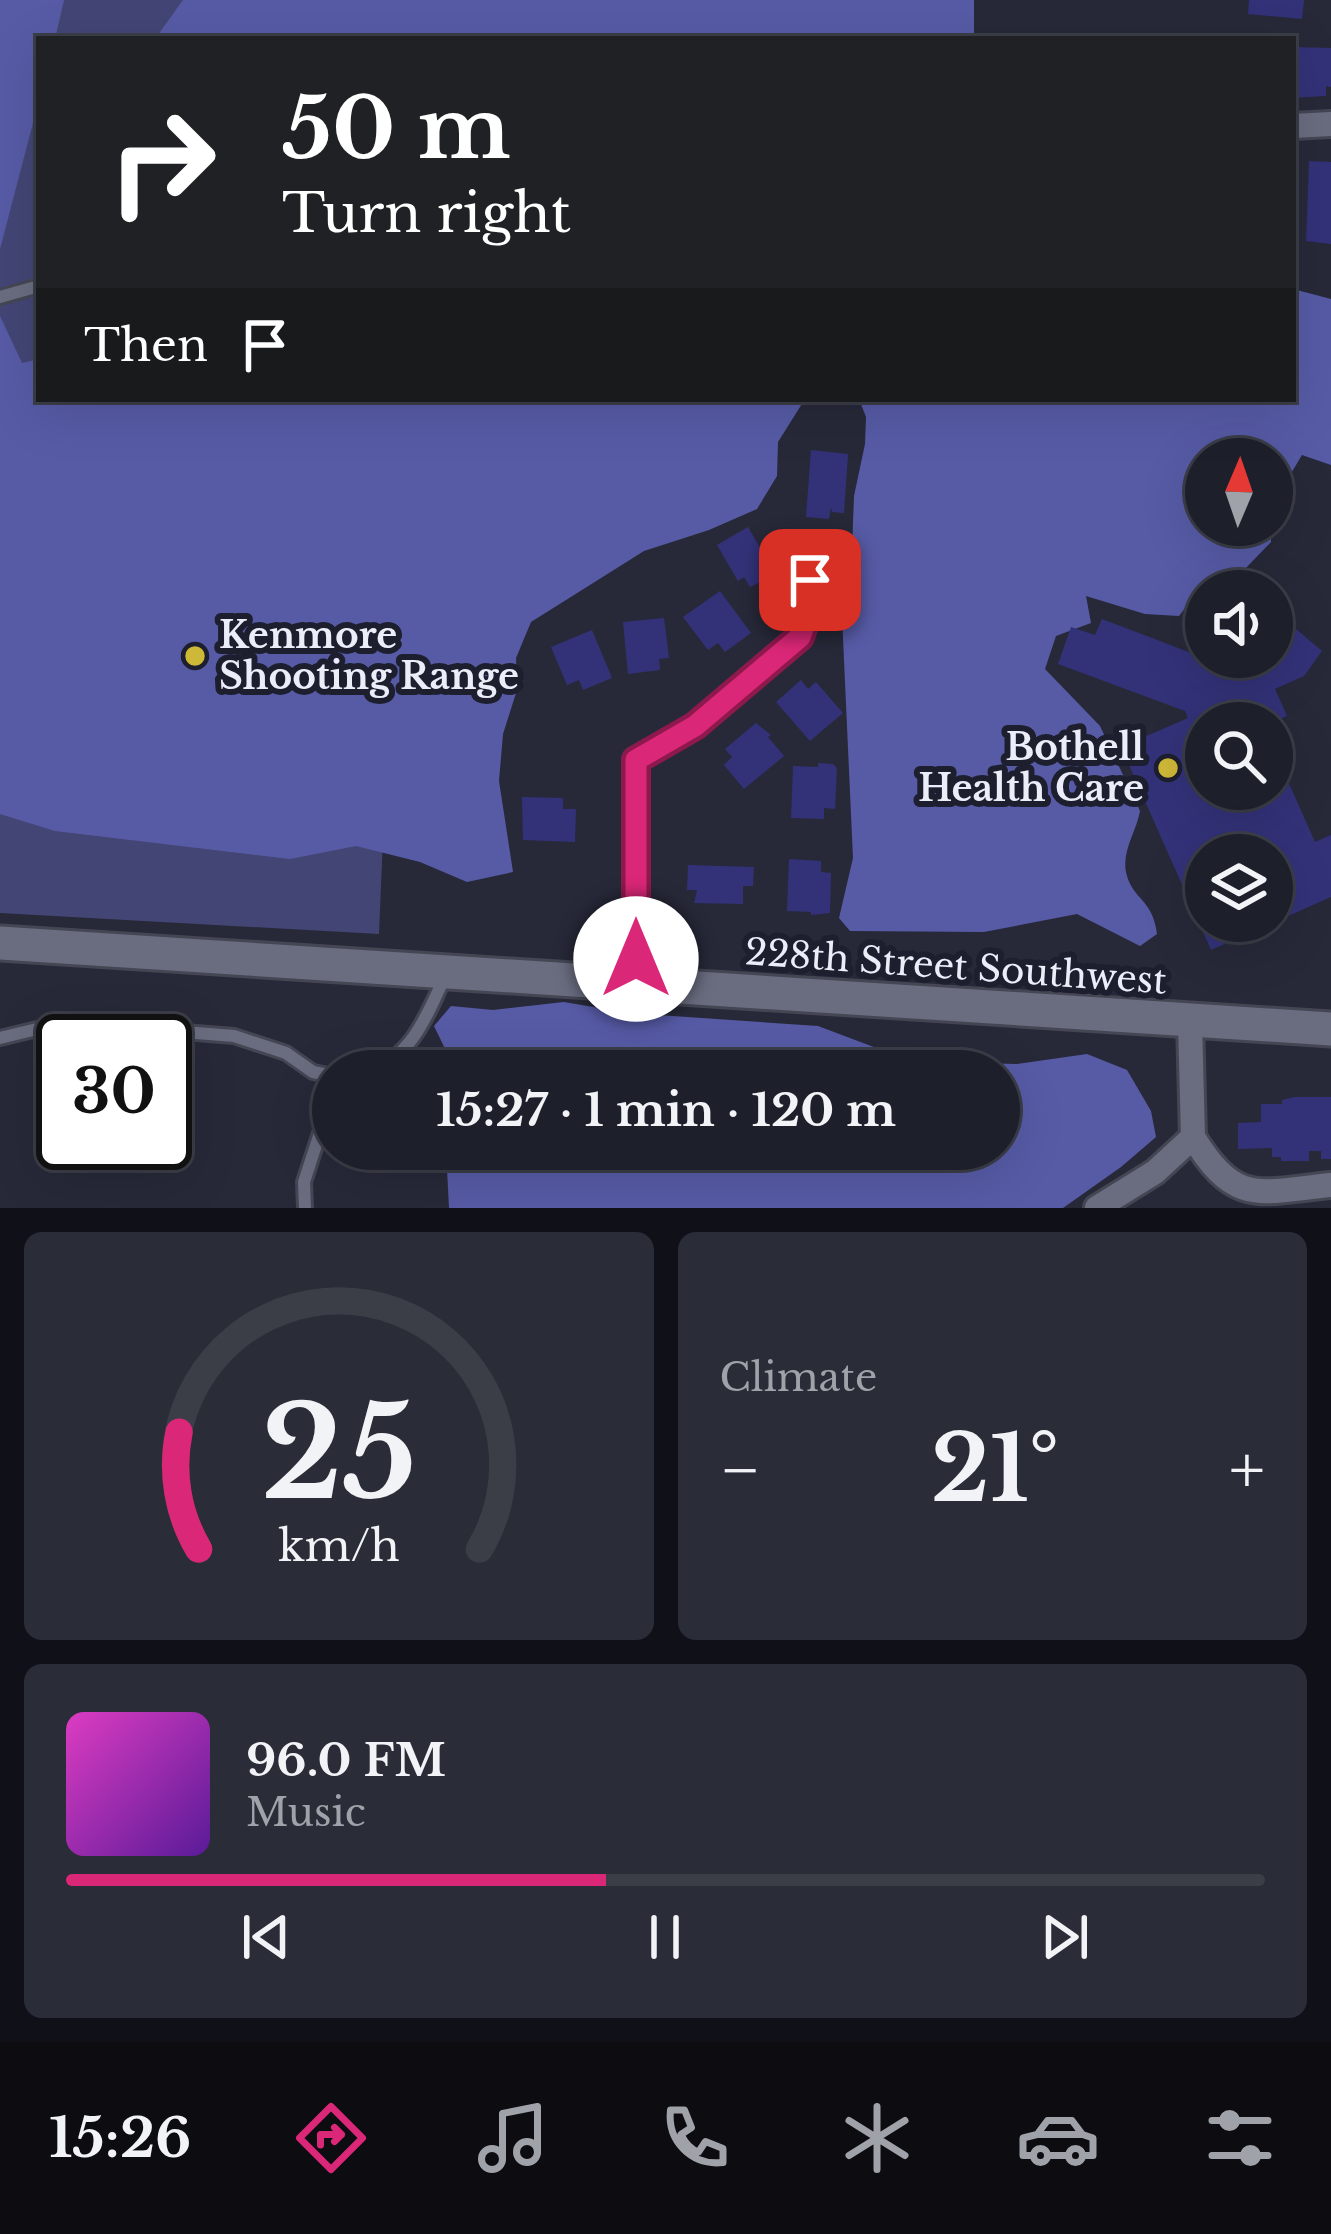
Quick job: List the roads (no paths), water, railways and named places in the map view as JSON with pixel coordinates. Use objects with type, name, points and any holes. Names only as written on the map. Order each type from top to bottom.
[{"type":"main road","name":"228th Street Southwest","points":[[0,943],[1331,1028]]},
{"type":"street","points":[[1296,126],[1331,124]]},
{"type":"street","points":[[636,760],[636,983]]},
{"type":"street","points":[[1190,1022],[1193,1137],[1221,1177],[1258,1193],[1331,1185]]},
{"type":"street","points":[[1097,1208],[1155,1172],[1193,1137]]},
{"type":"lane","points":[[0,297],[36,287]]},
{"type":"lane","points":[[636,760],[695,726],[800,637],[810,609],[811,552]]},
{"type":"lane","points":[[402,1050],[424,1023],[448,970]]},
{"type":"lane","points":[[0,1026],[36,1030]]},
{"type":"lane","points":[[0,1038],[36,1030]]},
{"type":"lane","points":[[192,1033],[234,1036],[286,1053],[312,1071]]},
{"type":"lane","points":[[305,1208],[304,1182],[312,1157]]},
{"type":"place","name":"Kenmore Shooting Range","points":[[195,656]]},
{"type":"place","name":"Bothell Health Care","points":[[1168,768]]}]
